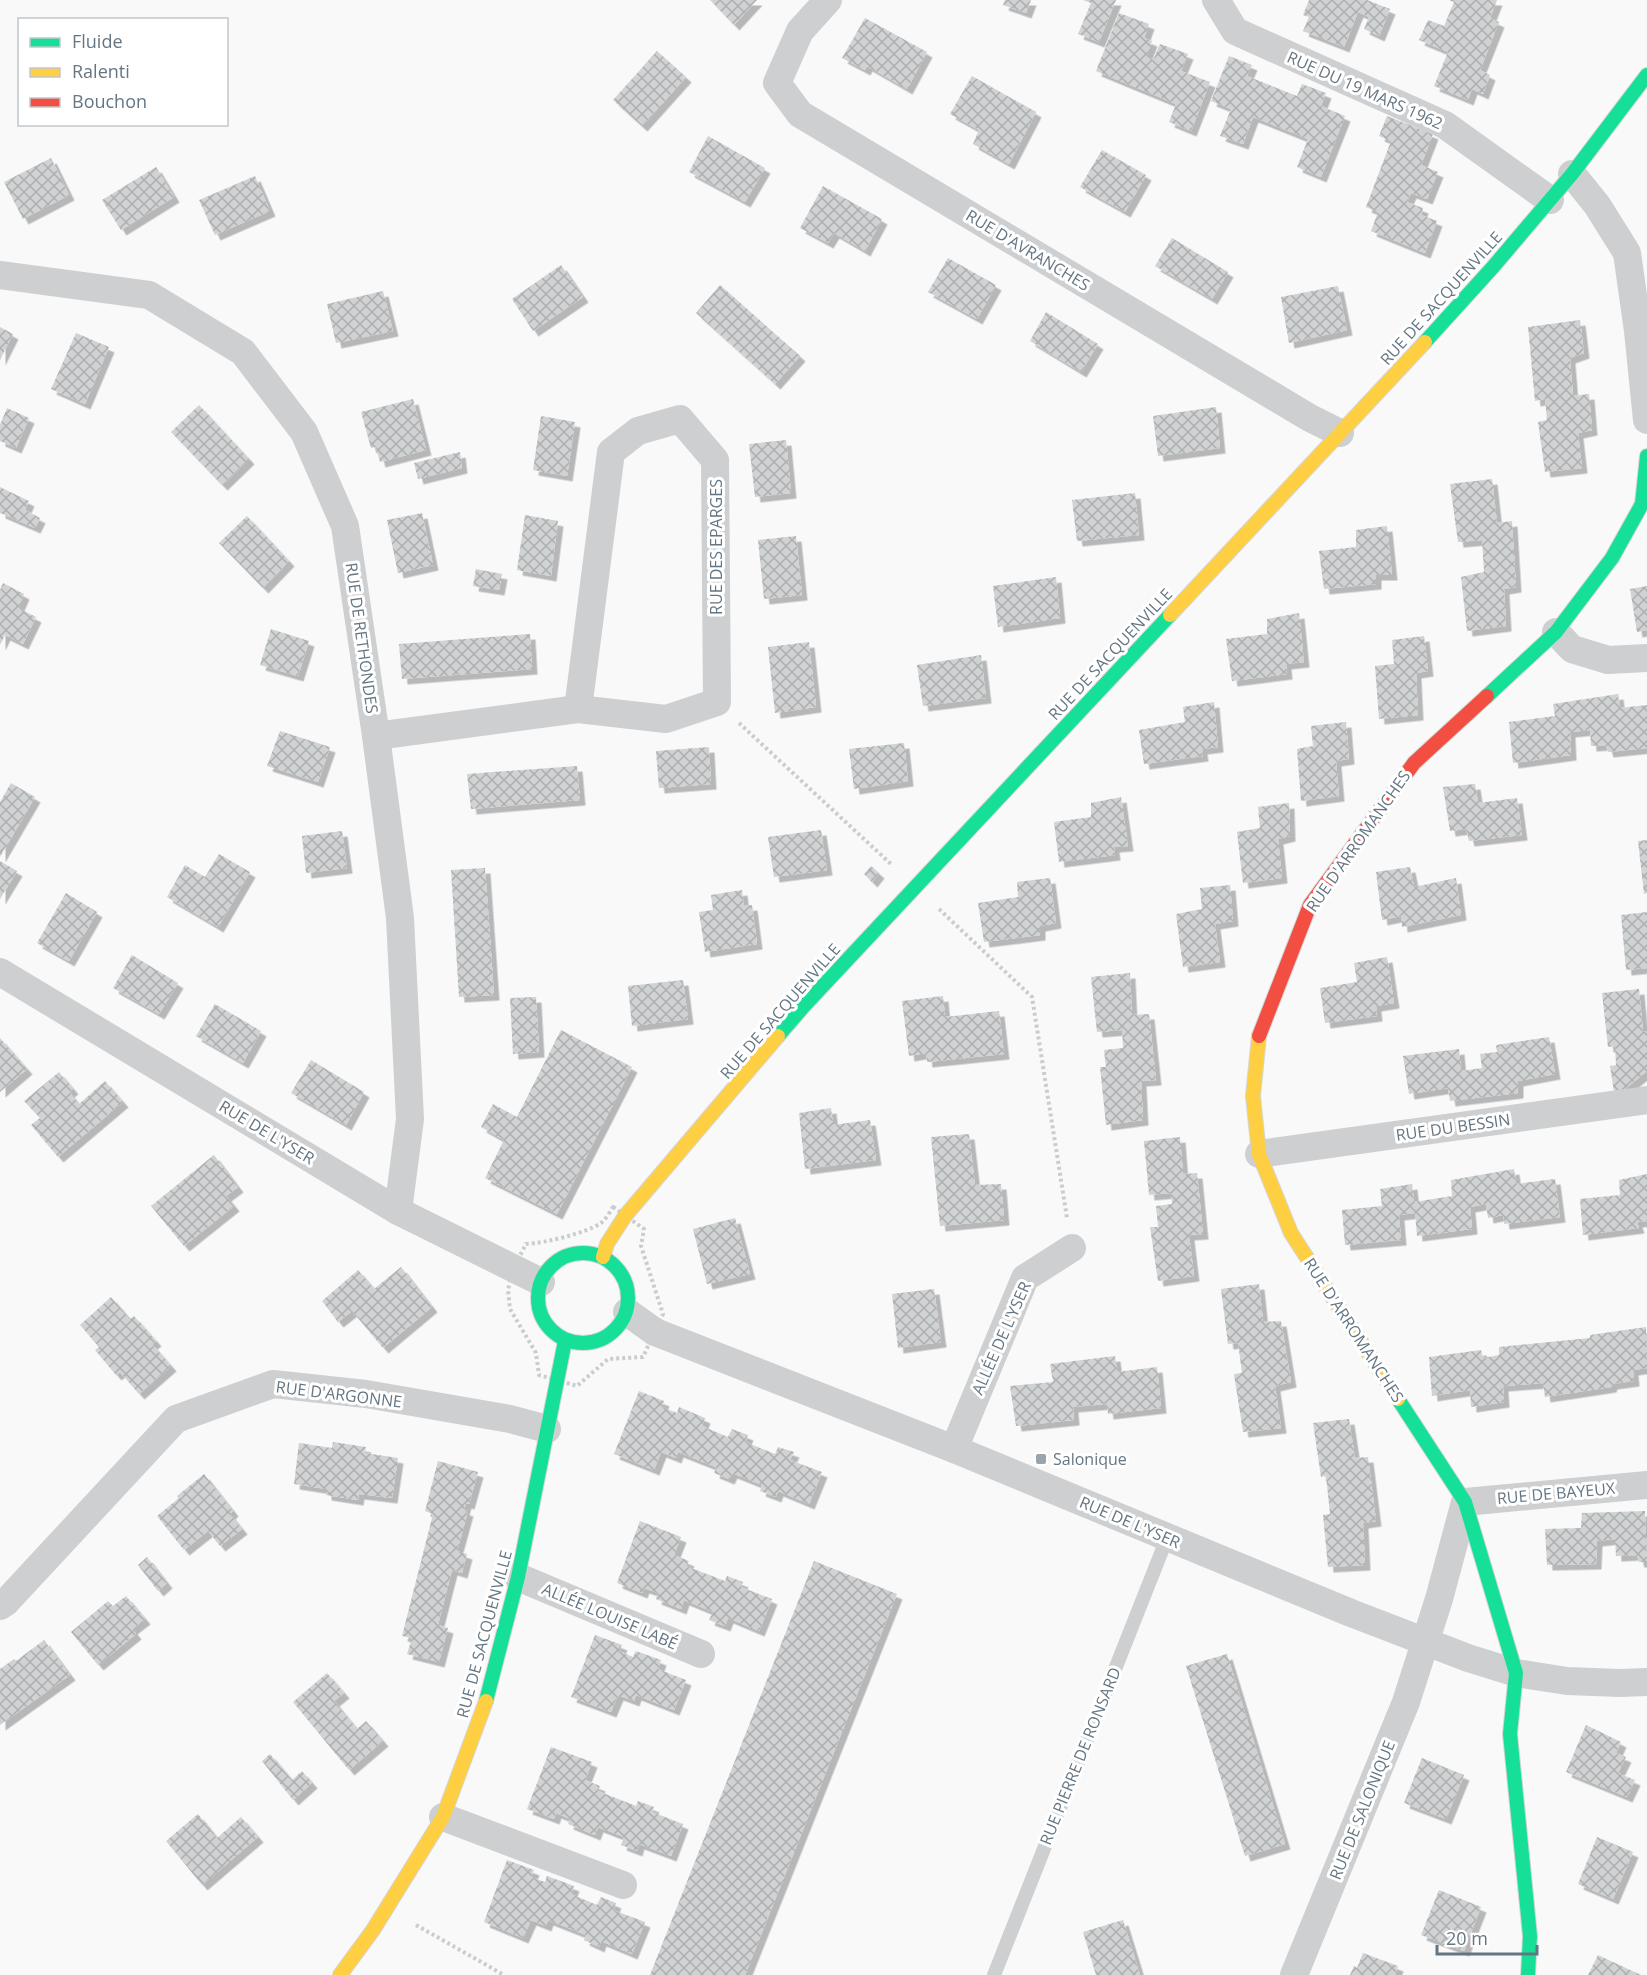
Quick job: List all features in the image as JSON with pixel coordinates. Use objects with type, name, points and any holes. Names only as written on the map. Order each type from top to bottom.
[{"type":"street","name":"RUE D'AVRANCHES","points":[[828,0],[800,31],[777,83],[800,114],[1340,434]]},
{"type":"street","name":"RUE DU 19 MARS 1962","points":[[1216,0],[1234,31],[1445,125],[1550,200]]},
{"type":"street","name":"RUE DE SACQUENVILLE","points":[[603,1257],[607,1244],[625,1216],[804,1006],[1485,276],[1572,174],[1647,75]]},
{"type":"street","points":[[1572,174],[1597,205],[1627,253],[1643,331],[1647,420]]},
{"type":"street","name":"RUE DE RETHONDES","points":[[0,275],[149,295],[243,352],[304,432],[345,526],[400,918],[410,1119],[398,1210]]},
{"type":"street","name":"RUE DES EPARGES","points":[[578,709],[611,452],[638,431],[680,419],[715,460],[717,702]]},
{"type":"street","name":"RUE D'ARROMANCHES","points":[[1516,1673],[1465,1502],[1291,1233],[1259,1154],[1253,1096],[1259,1037],[1310,905],[1414,763],[1556,632],[1612,558],[1642,504],[1647,456]]},
{"type":"street","points":[[1556,632],[1572,649],[1608,660],[1647,658]]},
{"type":"street","points":[[376,736],[578,709],[666,719],[717,702]]},
{"type":"street","name":"RUE DE L'YSER","points":[[0,972],[398,1210],[541,1282]]},
{"type":"street","name":"RUE DU BESSIN","points":[[1259,1154],[1647,1100]]},
{"type":"street","name":"ALLÉE DE L'YSER","points":[[954,1449],[1025,1278],[1072,1248]]},
{"type":"street","points":[[577,1253],[592,1253],[603,1257],[618,1268],[625,1281],[629,1296],[627,1312],[620,1325],[609,1336],[595,1343],[580,1344],[565,1341],[552,1332],[543,1321],[538,1306],[537,1292],[541,1282],[550,1265],[563,1257],[577,1253]]},
{"type":"street","name":"RUE DE L'YSER","points":[[627,1312],[655,1332],[954,1449],[1425,1643],[1516,1673],[1567,1681],[1647,1682]]},
{"type":"street","name":"RUE DE SACQUENVILLE","points":[[340,1975],[373,1930],[443,1816],[487,1699],[519,1577],[565,1341]]},
{"type":"street","name":"RUE D'ARGONNE","points":[[0,1606],[176,1419],[273,1384],[366,1394],[510,1419],[547,1429]]},
{"type":"street","name":"RUE DE BAYEUX","points":[[1465,1502],[1647,1485]]},
{"type":"street","name":"RUE DE SALONIQUE","points":[[1294,1975],[1406,1702],[1465,1502]]},
{"type":"street","name":"ALLÉE LOUISE LABÉ","points":[[519,1577],[701,1654]]},
{"type":"street","points":[[1516,1673],[1510,1734],[1530,1936],[1528,1975]]},
{"type":"street","points":[[443,1816],[623,1885]]},
{"type":"lane","name":"RUE PIERRE DE RONSARD","points":[[994,1975],[1167,1538]]},
{"type":"path","points":[[717,702],[1032,997],[1072,1248]]},
{"type":"path","points":[[386,1908],[504,1975]]},
{"type":"building","points":[[710,0],[757,0],[734,25]]},
{"type":"building","points":[[1005,0],[1031,0],[1026,13],[1003,5]]},
{"type":"building","points":[[1083,0],[1116,0],[1099,42],[1078,34],[1091,3]]},
{"type":"building","points":[[1309,0],[1367,0],[1390,9],[1379,36],[1364,29],[1369,17],[1358,12],[1344,47],[1303,31],[1309,17],[1303,15]]},
{"type":"building","points":[[1449,0],[1497,0],[1490,18],[1499,22],[1480,70],[1490,75],[1483,94],[1472,89],[1468,100],[1434,86],[1448,52],[1419,40],[1428,20],[1444,26],[1454,2]]},
{"type":"building","points":[[1119,13],[1149,24],[1144,38],[1152,41],[1146,57],[1153,60],[1160,44],[1188,54],[1181,71],[1210,82],[1191,131],[1169,122],[1176,104],[1096,71]]},
{"type":"building","points":[[865,18],[927,52],[907,89],[867,66],[865,70],[842,58]]},
{"type":"building","points":[[657,51],[686,77],[642,126],[613,100]]},
{"type":"building","points":[[1229,56],[1252,65],[1247,76],[1297,96],[1302,84],[1326,93],[1321,106],[1345,116],[1321,177],[1297,167],[1308,139],[1253,117],[1243,144],[1220,136],[1231,109],[1211,101]]},
{"type":"building","points":[[972,76],[1036,112],[1009,164],[973,144],[979,130],[950,114]]},
{"type":"building","points":[[1387,116],[1433,134],[1421,165],[1438,172],[1427,199],[1411,193],[1407,202],[1423,208],[1421,215],[1437,221],[1425,253],[1371,231],[1378,212],[1366,207],[1391,141],[1379,136]]},
{"type":"building","points":[[708,136],[765,168],[745,202],[689,172]]},
{"type":"building","points":[[1102,150],[1146,175],[1125,212],[1080,187]]},
{"type":"building","points":[[51,158],[69,195],[23,219],[4,182]]},
{"type":"building","points":[[156,167],[174,197],[121,230],[102,200]]},
{"type":"building","points":[[255,176],[270,211],[215,235],[199,200]]},
{"type":"building","points":[[823,186],[882,219],[865,251],[834,233],[828,243],[800,228]]},
{"type":"building","points":[[1172,238],[1228,272],[1212,299],[1155,266]]},
{"type":"building","points":[[948,258],[996,285],[977,319],[928,292]]},
{"type":"building","points":[[561,265],[583,297],[533,331],[512,299]]},
{"type":"building","points":[[720,285],[800,356],[775,384],[696,313]]},
{"type":"building","points":[[1338,286],[1347,330],[1289,343],[1281,297]]},
{"type":"building","points":[[383,291],[393,331],[336,343],[327,304]]},
{"type":"building","points":[[1046,312],[1098,344],[1081,372],[1030,341]]},
{"type":"building","points":[[1580,320],[1584,353],[1570,358],[1573,396],[1589,394],[1592,430],[1578,433],[1582,468],[1545,472],[1538,422],[1547,420],[1545,399],[1535,401],[1528,327]]},
{"type":"building","points":[[0,327],[13,334],[0,360]]},
{"type":"building","points":[[76,333],[109,347],[85,404],[51,389]]},
{"type":"building","points":[[413,399],[426,450],[380,462],[376,447],[371,448],[361,412]]},
{"type":"building","points":[[199,405],[249,459],[222,485],[171,432]]},
{"type":"building","points":[[1216,407],[1220,448],[1158,456],[1153,416]]},
{"type":"building","points":[[7,408],[29,418],[16,448],[0,441],[0,425]]},
{"type":"building","points":[[541,416],[575,422],[567,476],[533,470]]},
{"type":"building","points":[[786,440],[791,493],[755,497],[749,444]]},
{"type":"building","points":[[460,452],[462,468],[418,479],[414,463]]},
{"type":"building","points":[[1492,479],[1497,523],[1512,521],[1516,587],[1504,589],[1506,626],[1467,631],[1461,577],[1484,572],[1482,540],[1458,542],[1450,484]]},
{"type":"building","points":[[0,487],[29,501],[25,510],[40,518],[35,528],[0,513]]},
{"type":"building","points":[[1135,493],[1139,535],[1077,541],[1072,500]]},
{"type":"building","points":[[422,513],[433,565],[398,573],[387,520]]},
{"type":"building","points":[[525,515],[558,521],[551,576],[517,570]]},
{"type":"building","points":[[247,516],[289,561],[263,588],[219,543]]},
{"type":"building","points":[[1387,526],[1392,575],[1376,575],[1376,584],[1324,589],[1319,551],[1356,547],[1356,530]]},
{"type":"building","points":[[796,536],[802,595],[764,599],[758,540]]},
{"type":"building","points":[[476,569],[502,574],[499,590],[473,586]]},
{"type":"building","points":[[1056,577],[1060,618],[998,627],[993,586]]},
{"type":"building","points":[[3,583],[24,594],[18,608],[36,617],[23,644],[5,635],[0,645],[0,590]]},
{"type":"building","points":[[1647,586],[1647,630],[1637,632],[1630,589]]},
{"type":"building","points":[[1299,613],[1304,662],[1286,664],[1287,674],[1232,681],[1226,639],[1267,634],[1267,619]]},
{"type":"building","points":[[271,629],[309,641],[298,676],[260,665]]},
{"type":"building","points":[[530,634],[532,669],[402,679],[399,644]]},
{"type":"building","points":[[1424,636],[1428,671],[1416,673],[1418,715],[1379,719],[1375,666],[1394,664],[1392,640]]},
{"type":"building","points":[[809,642],[816,707],[775,713],[768,647]]},
{"type":"building","points":[[981,655],[986,698],[923,706],[917,665]]},
{"type":"building","points":[[1618,694],[1620,708],[1647,705],[1647,748],[1608,752],[1606,745],[1591,746],[1590,730],[1570,732],[1571,755],[1513,763],[1509,722],[1555,716],[1553,704]]},
{"type":"building","points":[[1214,702],[1218,747],[1202,749],[1203,756],[1144,764],[1139,730],[1185,722],[1183,707]]},
{"type":"building","points":[[1346,722],[1349,759],[1336,761],[1339,796],[1301,801],[1297,749],[1313,746],[1311,726]]},
{"type":"building","points":[[280,731],[330,747],[318,782],[267,766]]},
{"type":"building","points":[[904,743],[908,781],[854,789],[849,749]]},
{"type":"building","points":[[709,747],[711,784],[659,788],[656,751]]},
{"type":"building","points":[[577,766],[580,800],[471,809],[467,774]]},
{"type":"building","points":[[11,783],[35,797],[0,857],[0,802]]},
{"type":"building","points":[[1475,784],[1478,803],[1517,798],[1522,835],[1469,841],[1466,829],[1450,831],[1443,787]]},
{"type":"building","points":[[1121,797],[1128,846],[1114,847],[1115,855],[1059,862],[1054,822],[1091,817],[1091,803]]},
{"type":"building","points":[[1289,803],[1290,836],[1278,839],[1282,878],[1243,883],[1237,832],[1260,828],[1258,807]]},
{"type":"building","points":[[821,830],[827,870],[774,877],[768,837]]},
{"type":"building","points":[[342,831],[347,868],[306,873],[302,836]]},
{"type":"building","points":[[1647,840],[1647,893],[1644,894],[1638,841]]},
{"type":"building","points":[[219,854],[250,872],[218,927],[167,897],[185,865],[205,877]]},
{"type":"building","points":[[0,861],[17,871],[0,899]]},
{"type":"building","points":[[871,866],[879,873],[872,882],[864,874]]},
{"type":"building","points":[[1410,867],[1414,887],[1456,878],[1461,915],[1402,927],[1401,916],[1382,920],[1376,872]]},
{"type":"building","points":[[485,868],[494,995],[459,997],[451,870]]},
{"type":"building","points":[[1050,878],[1056,923],[1040,926],[1040,935],[984,942],[978,903],[1018,897],[1017,882]]},
{"type":"building","points":[[1230,885],[1233,921],[1215,924],[1220,962],[1183,967],[1176,914],[1202,909],[1200,888]]},
{"type":"building","points":[[742,890],[744,906],[752,905],[757,944],[705,952],[699,912],[713,910],[711,895]]},
{"type":"building","points":[[66,893],[97,912],[69,961],[37,943]]},
{"type":"building","points":[[1647,912],[1647,968],[1626,970],[1621,915]]},
{"type":"building","points":[[132,955],[178,983],[159,1014],[113,988]]},
{"type":"building","points":[[1387,957],[1394,1003],[1376,1006],[1377,1016],[1325,1023],[1320,988],[1357,982],[1354,963]]},
{"type":"building","points":[[1130,973],[1132,1015],[1149,1014],[1156,1080],[1141,1081],[1143,1120],[1106,1125],[1100,1067],[1106,1067],[1104,1050],[1123,1048],[1122,1030],[1097,1032],[1091,977]]},
{"type":"building","points":[[683,980],[688,1019],[632,1026],[628,986]]},
{"type":"building","points":[[1639,989],[1643,1032],[1647,1031],[1647,1071],[1625,1089],[1614,1092],[1610,1066],[1616,1065],[1615,1046],[1608,1047],[1602,993]]},
{"type":"building","points":[[943,996],[945,1017],[999,1011],[1004,1054],[927,1062],[926,1053],[909,1056],[902,1001]]},
{"type":"building","points":[[536,997],[539,1052],[513,1054],[510,998]]},
{"type":"building","points":[[215,1004],[261,1031],[243,1063],[196,1036]]},
{"type":"building","points":[[561,1030],[632,1067],[557,1214],[485,1178],[504,1140],[481,1127],[493,1104],[517,1117]]},
{"type":"building","points":[[1549,1037],[1555,1074],[1518,1081],[1518,1093],[1450,1101],[1448,1088],[1409,1094],[1403,1056],[1459,1049],[1461,1071],[1482,1068],[1480,1054],[1497,1052],[1496,1045]]},
{"type":"building","points":[[0,1038],[27,1069],[0,1092]]},
{"type":"building","points":[[311,1060],[364,1092],[346,1125],[291,1093]]},
{"type":"building","points":[[59,1072],[73,1089],[69,1092],[79,1104],[105,1081],[123,1102],[58,1157],[31,1125],[40,1118],[24,1101]]},
{"type":"building","points":[[831,1108],[833,1125],[870,1120],[876,1160],[805,1169],[799,1113]]},
{"type":"building","points":[[969,1134],[975,1185],[1001,1184],[1004,1220],[940,1226],[931,1137]]},
{"type":"building","points":[[1180,1137],[1183,1174],[1197,1173],[1203,1234],[1189,1235],[1194,1276],[1158,1281],[1150,1227],[1158,1227],[1156,1206],[1172,1204],[1171,1193],[1149,1195],[1144,1141]]},
{"type":"building","points":[[214,1155],[238,1187],[226,1196],[234,1206],[184,1246],[151,1206]]},
{"type":"building","points":[[1514,1169],[1516,1184],[1555,1179],[1560,1217],[1504,1224],[1503,1215],[1488,1218],[1486,1204],[1470,1207],[1472,1229],[1417,1236],[1415,1213],[1399,1215],[1401,1240],[1345,1245],[1342,1210],[1382,1206],[1380,1189],[1412,1184],[1414,1202],[1452,1196],[1451,1180]]},
{"type":"building","points":[[1647,1174],[1647,1221],[1637,1222],[1639,1228],[1583,1235],[1580,1199],[1620,1195],[1619,1180]]},
{"type":"building","points":[[735,1218],[750,1274],[707,1284],[693,1229]]},
{"type":"building","points":[[401,1267],[432,1307],[383,1348],[352,1311],[338,1322],[322,1301],[358,1270],[374,1289]]},
{"type":"building","points":[[1259,1284],[1263,1322],[1281,1321],[1291,1382],[1275,1386],[1281,1428],[1243,1432],[1234,1374],[1242,1373],[1238,1343],[1228,1344],[1221,1289]]},
{"type":"building","points":[[934,1289],[941,1342],[898,1348],[892,1294]]},
{"type":"building","points":[[111,1297],[130,1319],[134,1316],[156,1341],[152,1344],[171,1366],[139,1394],[120,1372],[116,1375],[95,1350],[99,1347],[80,1325]]},
{"type":"building","points":[[1646,1327],[1647,1368],[1633,1370],[1634,1381],[1612,1384],[1611,1387],[1545,1397],[1543,1383],[1503,1386],[1504,1402],[1471,1407],[1470,1390],[1432,1396],[1429,1357],[1481,1350],[1483,1358],[1499,1355],[1499,1347],[1590,1338],[1590,1335]]},
{"type":"building","points":[[1115,1356],[1117,1372],[1157,1367],[1161,1408],[1108,1414],[1107,1404],[1073,1407],[1074,1420],[1016,1426],[1010,1386],[1053,1382],[1050,1364]]},
{"type":"building","points":[[639,1391],[664,1401],[662,1407],[677,1413],[679,1407],[705,1418],[702,1426],[728,1437],[732,1429],[748,1435],[745,1442],[775,1454],[778,1447],[794,1452],[790,1460],[822,1472],[809,1504],[778,1491],[776,1497],[760,1491],[762,1485],[732,1473],[729,1479],[714,1473],[716,1467],[678,1452],[676,1458],[661,1452],[654,1470],[614,1454]]},
{"type":"building","points":[[1349,1419],[1355,1458],[1368,1457],[1376,1521],[1363,1523],[1365,1565],[1328,1567],[1323,1515],[1330,1514],[1326,1476],[1321,1477],[1313,1423]]},
{"type":"building","points":[[333,1442],[366,1447],[365,1453],[398,1458],[392,1498],[359,1494],[358,1500],[326,1495],[326,1489],[294,1484],[299,1443],[332,1448]]},
{"type":"building","points":[[438,1461],[478,1472],[469,1504],[466,1503],[464,1510],[468,1511],[457,1551],[467,1554],[462,1573],[452,1570],[438,1625],[448,1628],[439,1662],[407,1654],[412,1638],[402,1636],[433,1514],[425,1511]]},
{"type":"building","points":[[204,1474],[233,1511],[230,1514],[242,1529],[220,1546],[208,1531],[184,1550],[157,1516]]},
{"type":"building","points":[[1645,1511],[1647,1562],[1639,1562],[1637,1555],[1616,1556],[1615,1539],[1597,1541],[1596,1564],[1547,1565],[1545,1529],[1581,1528],[1582,1513]]},
{"type":"building","points":[[640,1521],[681,1537],[674,1555],[689,1561],[686,1566],[725,1581],[727,1576],[743,1582],[741,1587],[772,1599],[759,1631],[728,1618],[725,1626],[709,1620],[713,1612],[684,1600],[681,1609],[656,1599],[658,1593],[644,1588],[642,1593],[617,1583]]},
{"type":"building","points":[[147,1557],[167,1583],[158,1591],[138,1565]]},
{"type":"building","points":[[814,1561],[897,1594],[745,1975],[650,1975]]},
{"type":"building","points":[[126,1596],[145,1619],[132,1629],[136,1634],[98,1665],[71,1632],[108,1601],[113,1606]]},
{"type":"building","points":[[595,1635],[622,1645],[619,1651],[633,1657],[636,1651],[661,1660],[658,1669],[686,1680],[674,1710],[636,1695],[634,1701],[618,1695],[611,1712],[571,1697]]},
{"type":"building","points":[[44,1640],[70,1675],[0,1725],[0,1669],[14,1659],[16,1661]]},
{"type":"building","points":[[1227,1654],[1285,1844],[1245,1856],[1186,1666]]},
{"type":"building","points":[[327,1673],[344,1693],[334,1701],[357,1729],[366,1721],[383,1741],[349,1770],[293,1702]]},
{"type":"building","points":[[1586,1725],[1621,1742],[1616,1753],[1626,1757],[1618,1773],[1635,1780],[1627,1797],[1566,1772]]},
{"type":"building","points":[[551,1747],[592,1762],[585,1780],[600,1786],[598,1791],[636,1806],[638,1801],[654,1807],[652,1812],[683,1824],[671,1856],[639,1844],[637,1851],[621,1845],[624,1837],[598,1827],[595,1835],[568,1824],[570,1819],[556,1813],[554,1819],[527,1809]]},
{"type":"building","points":[[270,1754],[292,1780],[302,1771],[312,1783],[293,1800],[262,1761]]},
{"type":"building","points":[[1422,1758],[1464,1775],[1446,1819],[1404,1803]]},
{"type":"building","points":[[198,1814],[217,1838],[241,1817],[258,1837],[202,1885],[166,1841]]},
{"type":"building","points":[[1597,1837],[1633,1852],[1613,1899],[1578,1884]]},
{"type":"building","points":[[507,1860],[534,1870],[531,1877],[545,1882],[547,1876],[574,1886],[571,1894],[597,1905],[601,1897],[616,1903],[613,1910],[645,1922],[632,1954],[601,1941],[599,1947],[584,1940],[586,1935],[548,1920],[546,1926],[531,1920],[523,1938],[484,1922]]},
{"type":"building","points":[[1439,1890],[1481,1907],[1464,1951],[1421,1935]]},
{"type":"building","points":[[1123,1920],[1140,1975],[1096,1975],[1083,1932]]},
{"type":"building","points":[[1363,1953],[1398,1966],[1395,1975],[1350,1975],[1354,1966],[1357,1968]]},
{"type":"building","points":[[1598,1955],[1641,1975],[1588,1975]]},
{"type":"traffic: fast","points":[[1425,342],[1572,174],[1647,75]]},
{"type":"traffic: fast","points":[[1487,696],[1556,632],[1612,558],[1642,504],[1647,456]]},
{"type":"traffic: fast","points":[[778,1036],[1170,615]]},
{"type":"traffic: fast","points":[[574,1253],[592,1253],[608,1260],[621,1273],[628,1289],[628,1298],[628,1307],[621,1323],[608,1336],[592,1343],[574,1343],[558,1336],[545,1323],[538,1307],[538,1289],[545,1273],[558,1260],[574,1253]]},
{"type":"traffic: fast","points":[[486,1701],[518,1577],[565,1341]]},
{"type":"traffic: fast","points":[[1398,1399],[1465,1502],[1516,1673],[1510,1734],[1530,1936],[1528,1975]]},
{"type":"traffic: slow","points":[[1170,615],[1425,342]]},
{"type":"traffic: slow","points":[[603,1257],[607,1244],[625,1216],[778,1036]]},
{"type":"traffic: slow","points":[[1259,1036],[1253,1096],[1259,1154],[1291,1233],[1398,1399]]},
{"type":"traffic: slow","points":[[340,1975],[373,1930],[443,1817],[486,1701]]},
{"type":"traffic: jam","points":[[1259,1036],[1310,905],[1414,763],[1487,696]]},
{"type":"place","name":"Salonique","points":[[1041,1459]]}]
